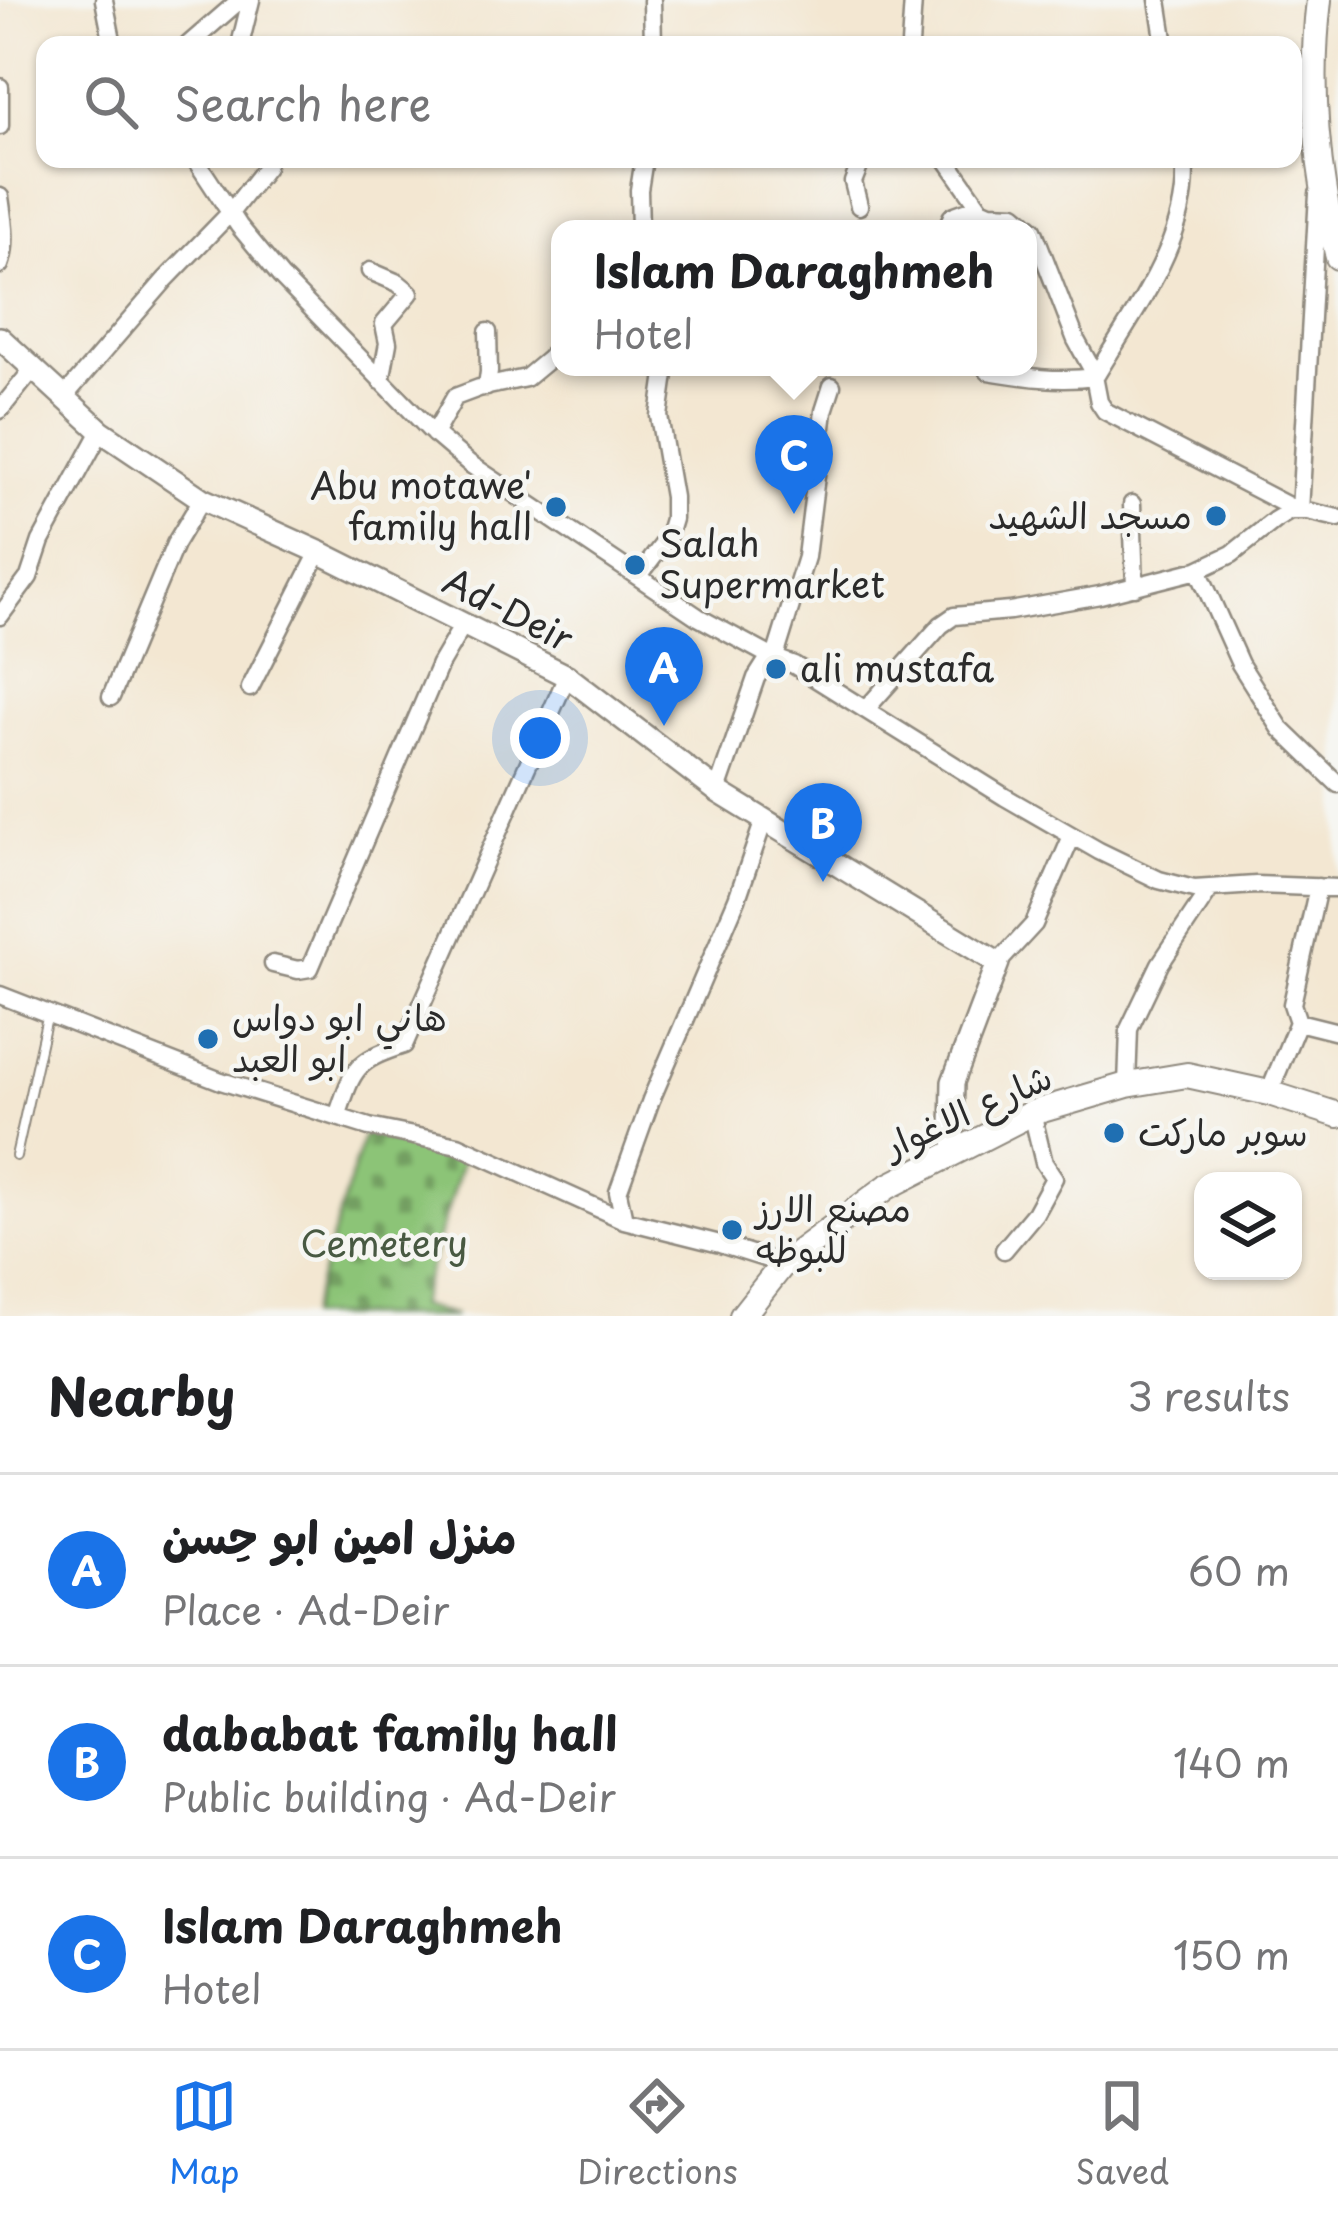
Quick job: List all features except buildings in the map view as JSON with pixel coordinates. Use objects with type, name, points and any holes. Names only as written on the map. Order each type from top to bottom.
[{"type":"main road","points":[[1319,0],[1320,157],[1338,257]]},
{"type":"main road","name":"شارع الاغوار","points":[[742,1316],[783,1264],[887,1186],[1032,1113],[1127,1085],[1187,1075],[1338,1115]]},
{"type":"street","points":[[104,0],[111,36]]},
{"type":"street","points":[[198,36],[240,0]]},
{"type":"street","points":[[242,36],[251,0]]},
{"type":"street","points":[[652,0],[653,36]]},
{"type":"street","points":[[911,36],[914,0]]},
{"type":"street","points":[[1158,0],[1164,36]]},
{"type":"street","points":[[0,87],[0,126]]},
{"type":"street","points":[[1299,511],[1320,157]]},
{"type":"street","points":[[202,168],[281,277],[434,434],[470,464],[698,617],[794,665],[1072,836],[1168,884],[1210,889],[1256,884],[1338,888]]},
{"type":"street","points":[[63,398],[265,168]]},
{"type":"street","points":[[640,220],[643,168]]},
{"type":"street","points":[[858,168],[853,182],[859,206]]},
{"type":"street","points":[[952,168],[981,209]]},
{"type":"street","points":[[1095,377],[1171,248],[1184,168]]},
{"type":"street","points":[[0,196],[4,240],[0,265]]},
{"type":"street","points":[[950,220],[971,208],[1015,214],[1022,220]]},
{"type":"street","points":[[1037,238],[1095,377],[1099,402],[1113,417],[1299,511],[1338,518]]},
{"type":"street","points":[[370,271],[410,293],[384,324],[388,343],[381,381]]},
{"type":"street","points":[[487,387],[488,332]]},
{"type":"street","name":"Ad-Deir","points":[[0,338],[101,431],[202,499],[567,676],[717,791],[998,963]]},
{"type":"street","points":[[434,434],[455,397],[526,377],[551,357]]},
{"type":"street","points":[[0,410],[34,368]]},
{"type":"street","points":[[638,577],[667,539],[673,519],[659,416],[665,376]]},
{"type":"street","points":[[1018,376],[1095,377]]},
{"type":"street","points":[[717,791],[756,677],[772,657],[806,557],[824,412],[832,386]]},
{"type":"street","points":[[0,616],[29,577],[41,541],[101,431]]},
{"type":"street","points":[[111,698],[175,544],[202,499]]},
{"type":"street","points":[[1132,504],[1135,586]]},
{"type":"street","points":[[866,709],[954,616],[1021,609],[1198,570],[1232,554],[1283,514],[1299,511]]},
{"type":"street","points":[[250,688],[319,552]]},
{"type":"street","points":[[1198,570],[1240,664],[1281,729],[1338,784]]},
{"type":"street","points":[[274,964],[310,968],[440,664],[464,623]]},
{"type":"street","points":[[337,1118],[352,1074],[371,1056],[404,1046],[567,676]]},
{"type":"street","points":[[624,1220],[618,1192],[651,1100],[737,899],[764,820]]},
{"type":"street","points":[[956,1152],[953,1082],[998,963],[1034,924],[1072,836]]},
{"type":"street","points":[[1268,1093],[1298,1022],[1292,1004],[1318,887]]},
{"type":"street","points":[[1127,1085],[1129,1029],[1160,964],[1210,889]]},
{"type":"street","points":[[0,995],[221,1081],[369,1127],[458,1145],[624,1220],[783,1264]]},
{"type":"street","points":[[1298,1022],[1338,1032]]},
{"type":"street","points":[[1004,1250],[1035,1213],[1054,1178],[1044,1163],[1032,1113]]},
{"type":"lane","points":[[16,1156],[48,1016]]},
{"type":"green space","name":"Cemetery","points":[[364,1134],[463,1158],[418,1306],[455,1316],[308,1316]]},
{"type":"place","name":"Abu motawe' family hall","points":[[556,507]]},
{"type":"place","name":"Islam Daraghmeh","points":[[794,514]]},
{"type":"place","name":"مسجد الشهيد","points":[[1216,516]]},
{"type":"place","name":"Salah Supermarket","points":[[635,565]]},
{"type":"place","name":"ali mustafa","points":[[776,669]]},
{"type":"place","name":"منزل امين ابو حِسن","points":[[664,726]]},
{"type":"place","name":"dababat family hall","points":[[823,882]]},
{"type":"place","name":"هاني ابو دواس ابو العبد","points":[[208,1039]]},
{"type":"place","name":"سوبر ماركت","points":[[1114,1133]]},
{"type":"place","name":"مصنع الارز للبوظه","points":[[732,1230]]}]
